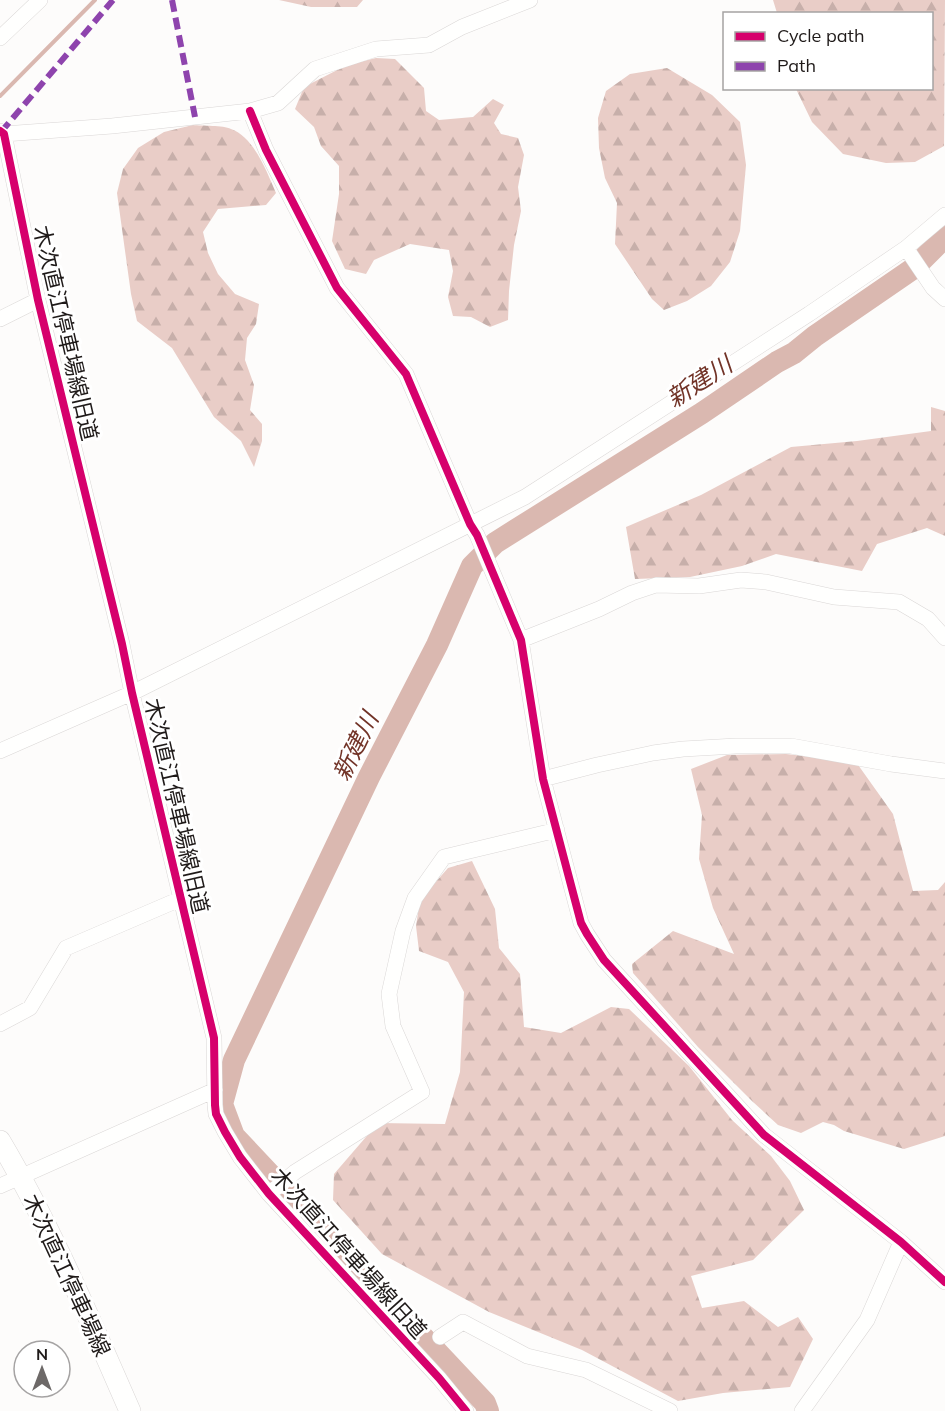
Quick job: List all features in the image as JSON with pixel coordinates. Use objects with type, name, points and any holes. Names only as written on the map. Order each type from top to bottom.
[{"type":"main road","name":"木次直江停車場線","points":[[0,1141],[21,1177],[91,1321],[130,1411]]},
{"type":"street","points":[[0,38],[40,0]]},
{"type":"street","points":[[2,133],[112,126],[250,111],[278,103],[315,69],[376,49],[429,45],[462,27],[530,0]]},
{"type":"street","points":[[250,111],[266,150],[337,288],[406,374],[496,580],[520,640],[543,779],[581,923],[587,934],[604,960],[764,1135],[901,1242],[945,1282]]},
{"type":"street","name":"木次直江停車場線旧道","points":[[2,133],[38,300],[122,644],[214,1038],[216,1113],[240,1157],[269,1194],[439,1378],[466,1411]]},
{"type":"street","points":[[0,750],[132,693],[473,530],[908,252],[945,215]]},
{"type":"street","points":[[908,252],[933,288],[945,299]]},
{"type":"street","points":[[0,319],[38,300]]},
{"type":"street","points":[[520,640],[656,585],[699,586],[741,580],[766,582],[834,597],[899,602],[928,619],[945,638]]},
{"type":"street","points":[[543,779],[597,765],[683,748],[736,746],[791,746],[945,771]]},
{"type":"street","points":[[269,1194],[296,1172],[422,1092],[393,1026],[389,994],[403,932],[414,898],[444,857],[557,830]]},
{"type":"street","points":[[0,1024],[30,1008],[66,948],[180,899]]},
{"type":"street","points":[[0,1186],[215,1090]]},
{"type":"street","points":[[802,1411],[867,1320],[901,1242]]},
{"type":"street","points":[[440,1337],[464,1322],[527,1356],[586,1370],[670,1411]]},
{"type":"green space","points":[[279,0],[363,0],[357,7],[311,7]]},
{"type":"green space","points":[[773,0],[945,0],[944,146],[915,162],[886,163],[843,154],[812,122],[796,90],[933,90],[933,12],[777,12]]},
{"type":"green space","points":[[376,58],[395,59],[424,88],[426,111],[439,120],[473,117],[493,99],[504,105],[494,123],[501,134],[518,138],[524,155],[518,187],[521,211],[514,245],[508,320],[490,327],[471,317],[453,316],[448,297],[453,271],[449,250],[410,244],[374,260],[366,274],[345,269],[332,241],[339,194],[339,166],[321,146],[314,127],[295,109],[304,87],[347,65]]},
{"type":"green space","points":[[667,68],[712,95],[740,122],[746,165],[740,231],[730,262],[711,286],[687,301],[664,310],[652,299],[615,244],[617,203],[605,178],[599,148],[598,118],[606,91],[630,74]]},
{"type":"green space","points":[[193,125],[223,127],[239,133],[259,156],[276,193],[266,205],[218,209],[203,232],[208,253],[218,274],[235,294],[259,304],[256,324],[247,338],[245,360],[254,385],[250,410],[262,424],[262,441],[254,467],[241,441],[214,417],[172,348],[137,321],[131,294],[117,193],[123,169],[138,148],[164,132]]},
{"type":"green space","points":[[931,407],[945,411],[945,536],[927,528],[877,544],[862,571],[776,554],[742,566],[690,577],[635,579],[626,527],[701,495],[791,447],[931,431]]},
{"type":"green space","points":[[786,754],[856,762],[893,814],[913,891],[938,890],[945,882],[945,1136],[904,1149],[844,1131],[823,1122],[801,1133],[778,1125],[698,1047],[633,973],[632,964],[673,931],[734,954],[713,908],[699,859],[702,815],[691,769],[727,755]]},
{"type":"green space","points":[[472,861],[495,909],[499,948],[520,974],[524,1027],[561,1033],[611,1007],[629,1009],[689,1066],[732,1120],[771,1156],[790,1181],[804,1210],[753,1260],[691,1276],[702,1308],[744,1301],[778,1327],[798,1317],[813,1339],[790,1387],[723,1393],[678,1401],[582,1350],[489,1312],[382,1254],[333,1200],[334,1174],[378,1123],[445,1124],[460,1072],[464,992],[448,962],[419,951],[416,926],[420,900],[448,868]]},
{"type":"waterway","points":[[0,96],[95,0]]},
{"type":"waterway","name":"新建川","points":[[488,1411],[485,1403],[234,1136],[222,1104],[234,1060],[369,777],[437,645],[472,566],[495,543],[794,353],[914,268],[945,237]]},
{"type":"marked path","points":[[1,132],[113,0]]},
{"type":"marked path","points":[[172,0],[195,117]]},
{"type":"cycle path","points":[[250,111],[266,150],[337,288],[406,374],[521,640],[543,779],[581,923],[587,934],[604,960],[764,1135],[901,1242],[945,1282]]},
{"type":"cycle path","points":[[0,131],[4,134],[38,300],[122,644],[214,1038],[216,1114],[240,1157],[269,1194],[439,1378],[466,1411]]}]
